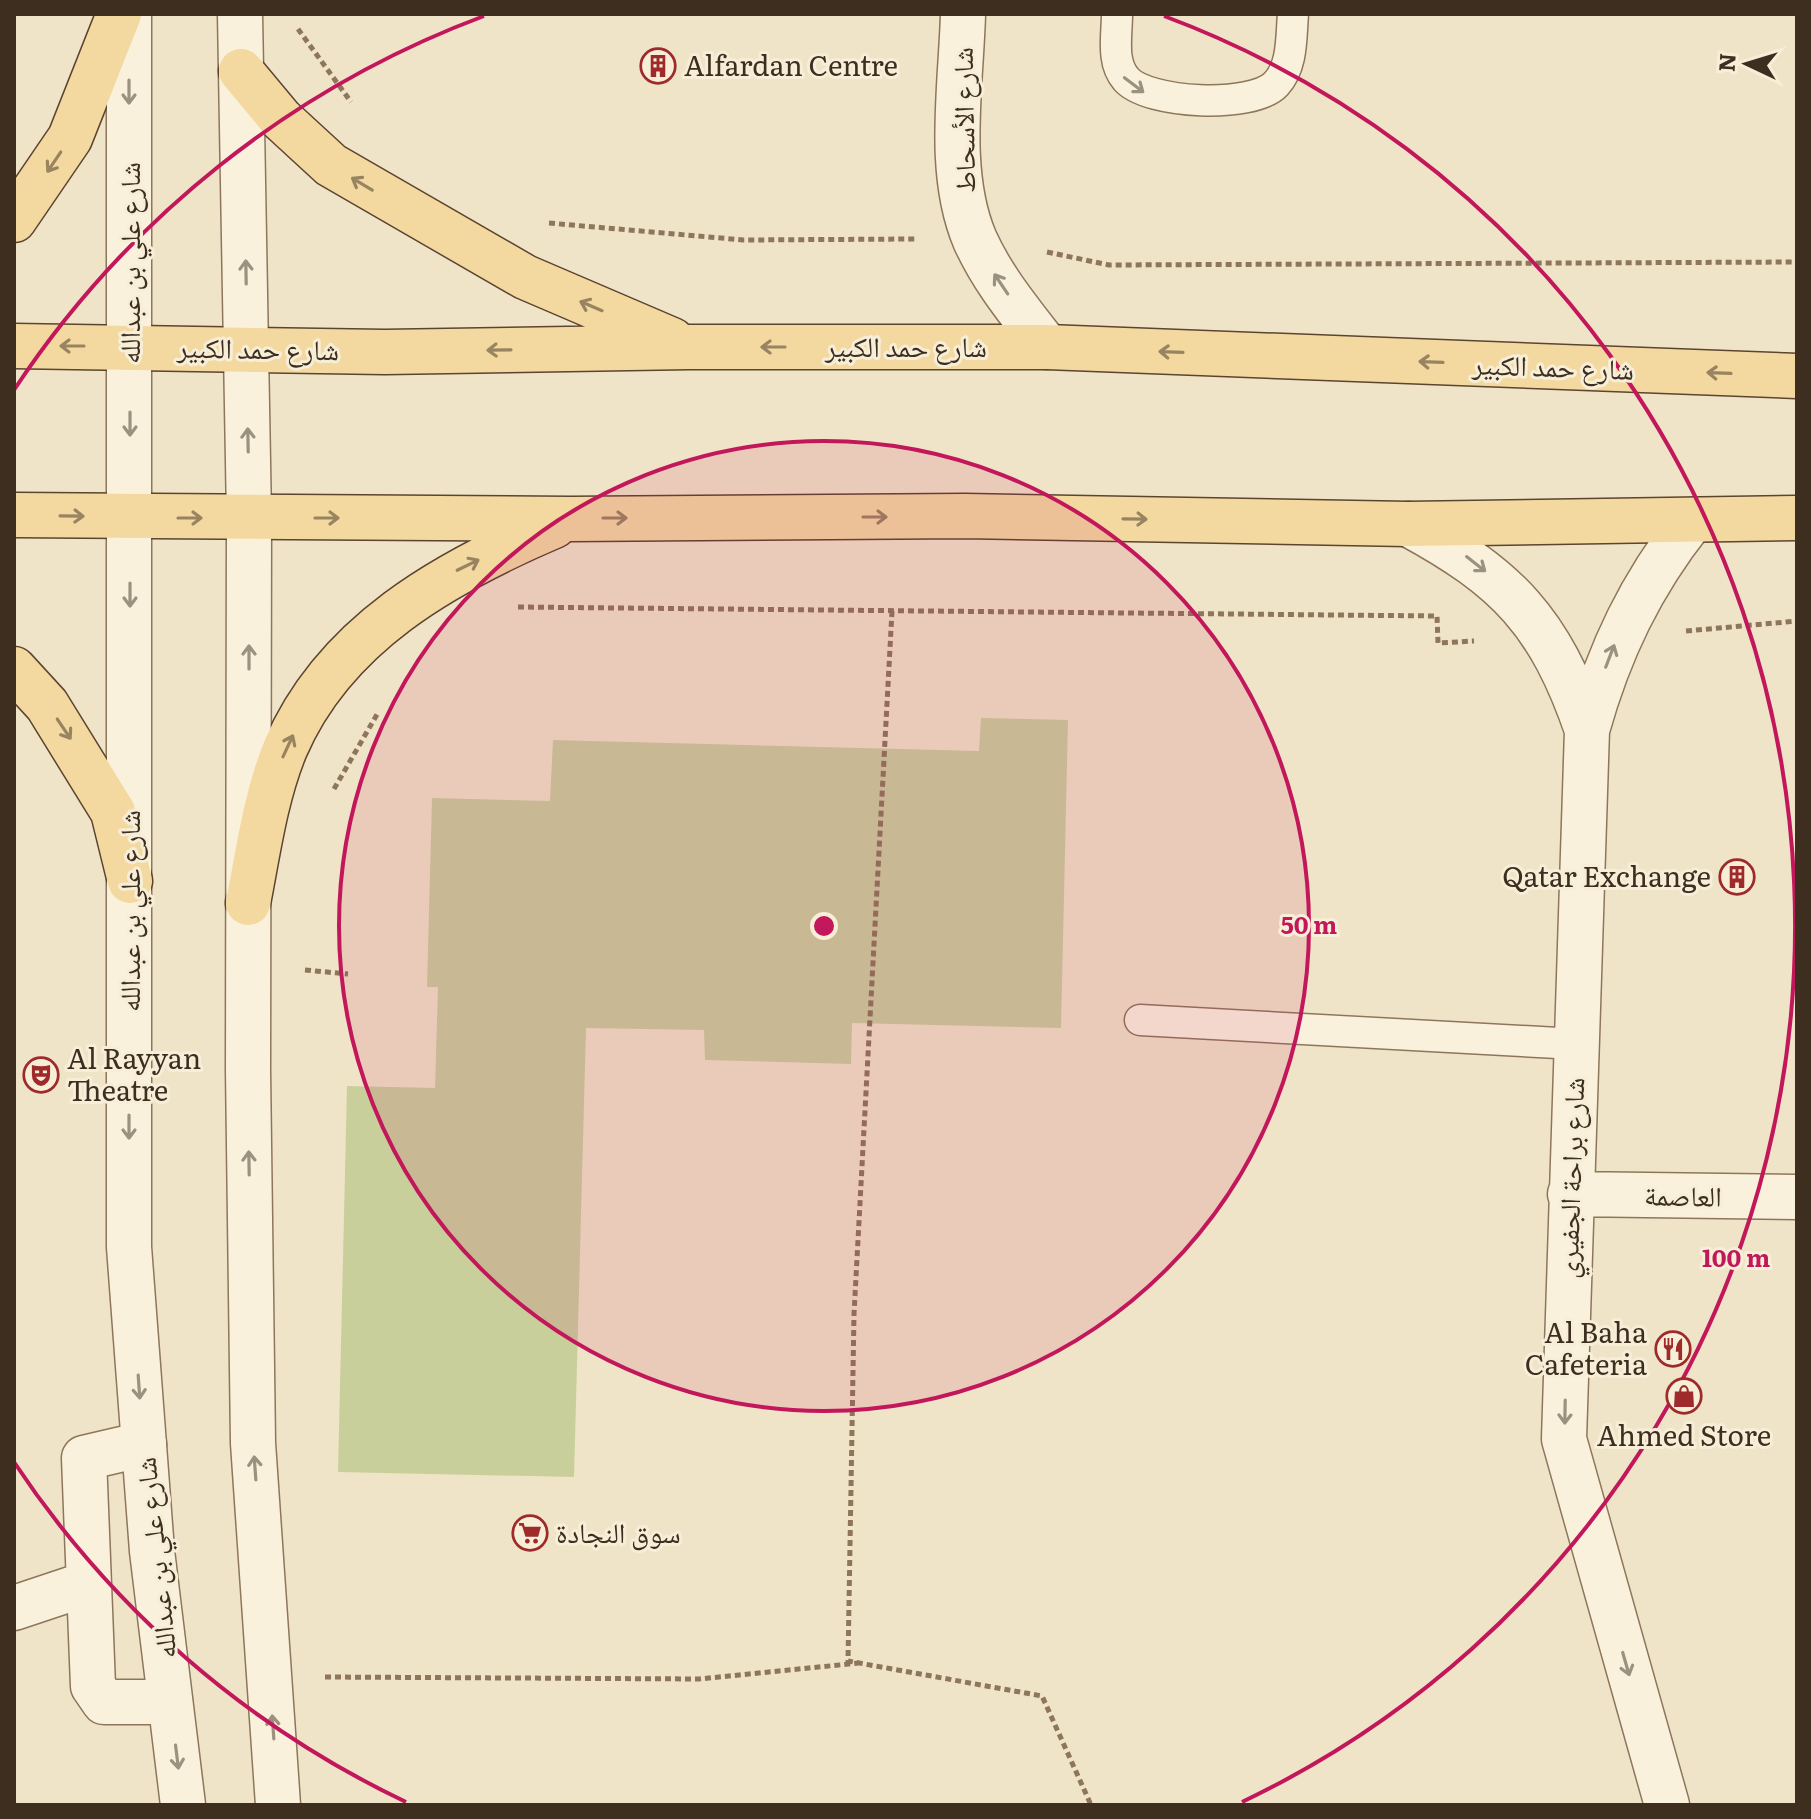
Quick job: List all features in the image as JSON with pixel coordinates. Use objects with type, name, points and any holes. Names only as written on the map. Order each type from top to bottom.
[{"type":"main road","points":[[14,220],[70,138],[119,14]]},
{"type":"main road","points":[[241,71],[281,119],[331,165],[525,277],[689,347]]},
{"type":"main road","name":"شارع حمد الكبير","points":[[14,346],[385,352],[689,347],[1047,347],[1797,376]]},
{"type":"main road","points":[[14,515],[570,519],[965,516],[1408,524],[1797,518]]},
{"type":"main road","points":[[248,903],[274,782],[286,748],[322,688],[365,641],[409,601],[447,576],[570,519]]},
{"type":"main road","points":[[14,669],[47,705],[113,812],[130,881]]},
{"type":"street","name":"شارع علي بن عبدالله","points":[[129,14],[129,1247],[152,1551],[183,1805]]},
{"type":"street","points":[[240,14],[249,518],[248,903],[253,1443],[278,1805]]},
{"type":"street","name":"شارع الأسحاط","points":[[963,14],[959,156],[967,211],[975,238],[996,280],[1047,347]]},
{"type":"street","name":"شارع براحة الجفيري","points":[[1667,1805],[1564,1439],[1587,730],[1617,638],[1663,557],[1692,520]]},
{"type":"street","name":"شارع براحة الجفيري","points":[[1408,524],[1461,553],[1509,590],[1547,638],[1571,683],[1587,730]]},
{"type":"street","name":"العاصمة","points":[[1570,1194],[1797,1197]]},
{"type":"street","points":[[144,1444],[84,1458],[93,1686],[104,1702],[170,1702]]},
{"type":"street","points":[[14,1608],[89,1583]]},
{"type":"lane","points":[[1117,14],[1116,60],[1124,77],[1137,90],[1153,96],[1239,100],[1258,95],[1275,85],[1286,68],[1293,14]]},
{"type":"lane","points":[[1140,1020],[1576,1044]]},
{"type":"path","points":[[505,606],[1437,616],[1438,643],[1547,638]]},
{"type":"path","points":[[892,611],[854,1314],[848,1661],[1042,1696],[1091,1805]]},
{"type":"path","points":[[1617,638],[1797,621]]},
{"type":"path","points":[[296,969],[348,974]]},
{"type":"path","points":[[321,1677],[699,1679],[859,1663]]},
{"type":"green space","points":[[981,718],[1068,720],[1061,1028],[852,1023],[851,1064],[705,1060],[704,1030],[586,1028],[574,1477],[338,1472],[347,1086],[435,1088],[438,987],[427,987],[432,798],[550,801],[553,740],[979,751]]},
{"type":"place","name":"Alfardan Centre","points":[[658,66]]},
{"type":"place","name":"Qatar Exchange","points":[[1737,877]]},
{"type":"place","name":"Al Rayyan Theatre","points":[[41,1075]]},
{"type":"place","name":"Al Baha Cafeteria","points":[[1673,1349]]},
{"type":"place","name":"Ahmed Store","points":[[1684,1396]]},
{"type":"place","name":"سوق النجادة","points":[[530,1533]]}]
